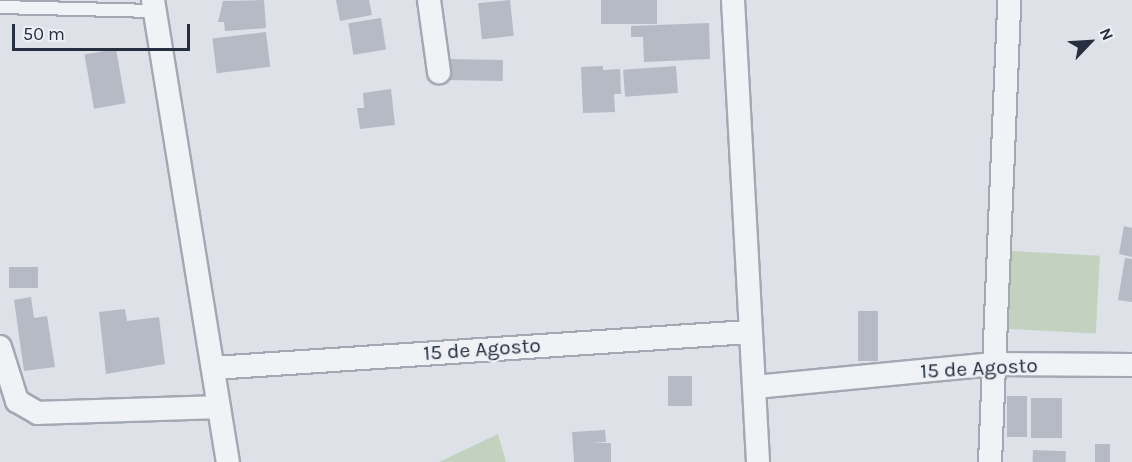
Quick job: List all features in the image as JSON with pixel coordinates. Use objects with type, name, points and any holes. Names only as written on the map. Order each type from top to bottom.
[{"type":"street","points":[[429,0],[439,72]]},
{"type":"street","points":[[733,0],[749,332],[755,387],[758,462]]},
{"type":"street","points":[[990,462],[1009,0]]},
{"type":"street","points":[[154,6],[228,462]]},
{"type":"street","name":"15 de Agosto","points":[[214,368],[749,332]]},
{"type":"street","points":[[0,347],[17,401],[38,413],[218,407]]},
{"type":"street","name":"15 de Agosto","points":[[755,387],[994,364],[1132,365]]},
{"type":"lane","points":[[0,7],[154,6]]},
{"type":"green space","points":[[1011,251],[1100,256],[1096,334],[1007,329]]},
{"type":"green space","points":[[498,434],[506,462],[439,462]]},
{"type":"building","points":[[264,0],[266,28],[225,31],[224,22],[218,22],[223,1]]},
{"type":"building","points":[[336,0],[369,0],[372,15],[340,21]]},
{"type":"building","points":[[510,0],[514,36],[482,39],[478,3]]},
{"type":"building","points":[[601,0],[657,0],[657,24],[601,24]]},
{"type":"building","points":[[381,18],[386,50],[353,55],[348,23]]},
{"type":"building","points":[[709,23],[710,59],[644,62],[643,37],[631,37],[631,26]]},
{"type":"building","points":[[266,32],[270,67],[217,73],[212,39]]},
{"type":"building","points":[[116,49],[126,103],[94,109],[84,55]]},
{"type":"building","points":[[446,59],[503,60],[503,81],[446,80]]},
{"type":"building","points":[[603,66],[603,70],[620,69],[621,94],[614,94],[615,112],[583,113],[581,67]]},
{"type":"building","points":[[676,66],[678,93],[625,97],[623,70]]},
{"type":"building","points":[[391,89],[395,125],[360,129],[357,108],[364,108],[363,93]]},
{"type":"building","points":[[1124,226],[1132,228],[1132,257],[1119,254]]},
{"type":"building","points":[[1125,258],[1132,259],[1132,302],[1118,300]]},
{"type":"building","points":[[9,267],[38,267],[38,288],[9,288]]},
{"type":"building","points":[[31,297],[34,318],[47,316],[55,367],[24,371],[14,300]]},
{"type":"building","points":[[125,309],[127,321],[159,317],[165,364],[106,374],[99,312]]},
{"type":"building","points":[[858,311],[878,311],[878,361],[858,361]]},
{"type":"building","points":[[668,376],[692,376],[692,406],[668,406]]},
{"type":"building","points":[[1007,396],[1027,396],[1027,437],[1007,437]]},
{"type":"building","points":[[1031,398],[1062,398],[1062,438],[1031,438]]},
{"type":"building","points":[[605,430],[606,442],[592,443],[611,443],[611,462],[574,462],[572,432]]},
{"type":"building","points":[[1095,444],[1110,444],[1110,462],[1095,462]]},
{"type":"building","points":[[1033,450],[1066,451],[1066,462],[1033,462]]}]
